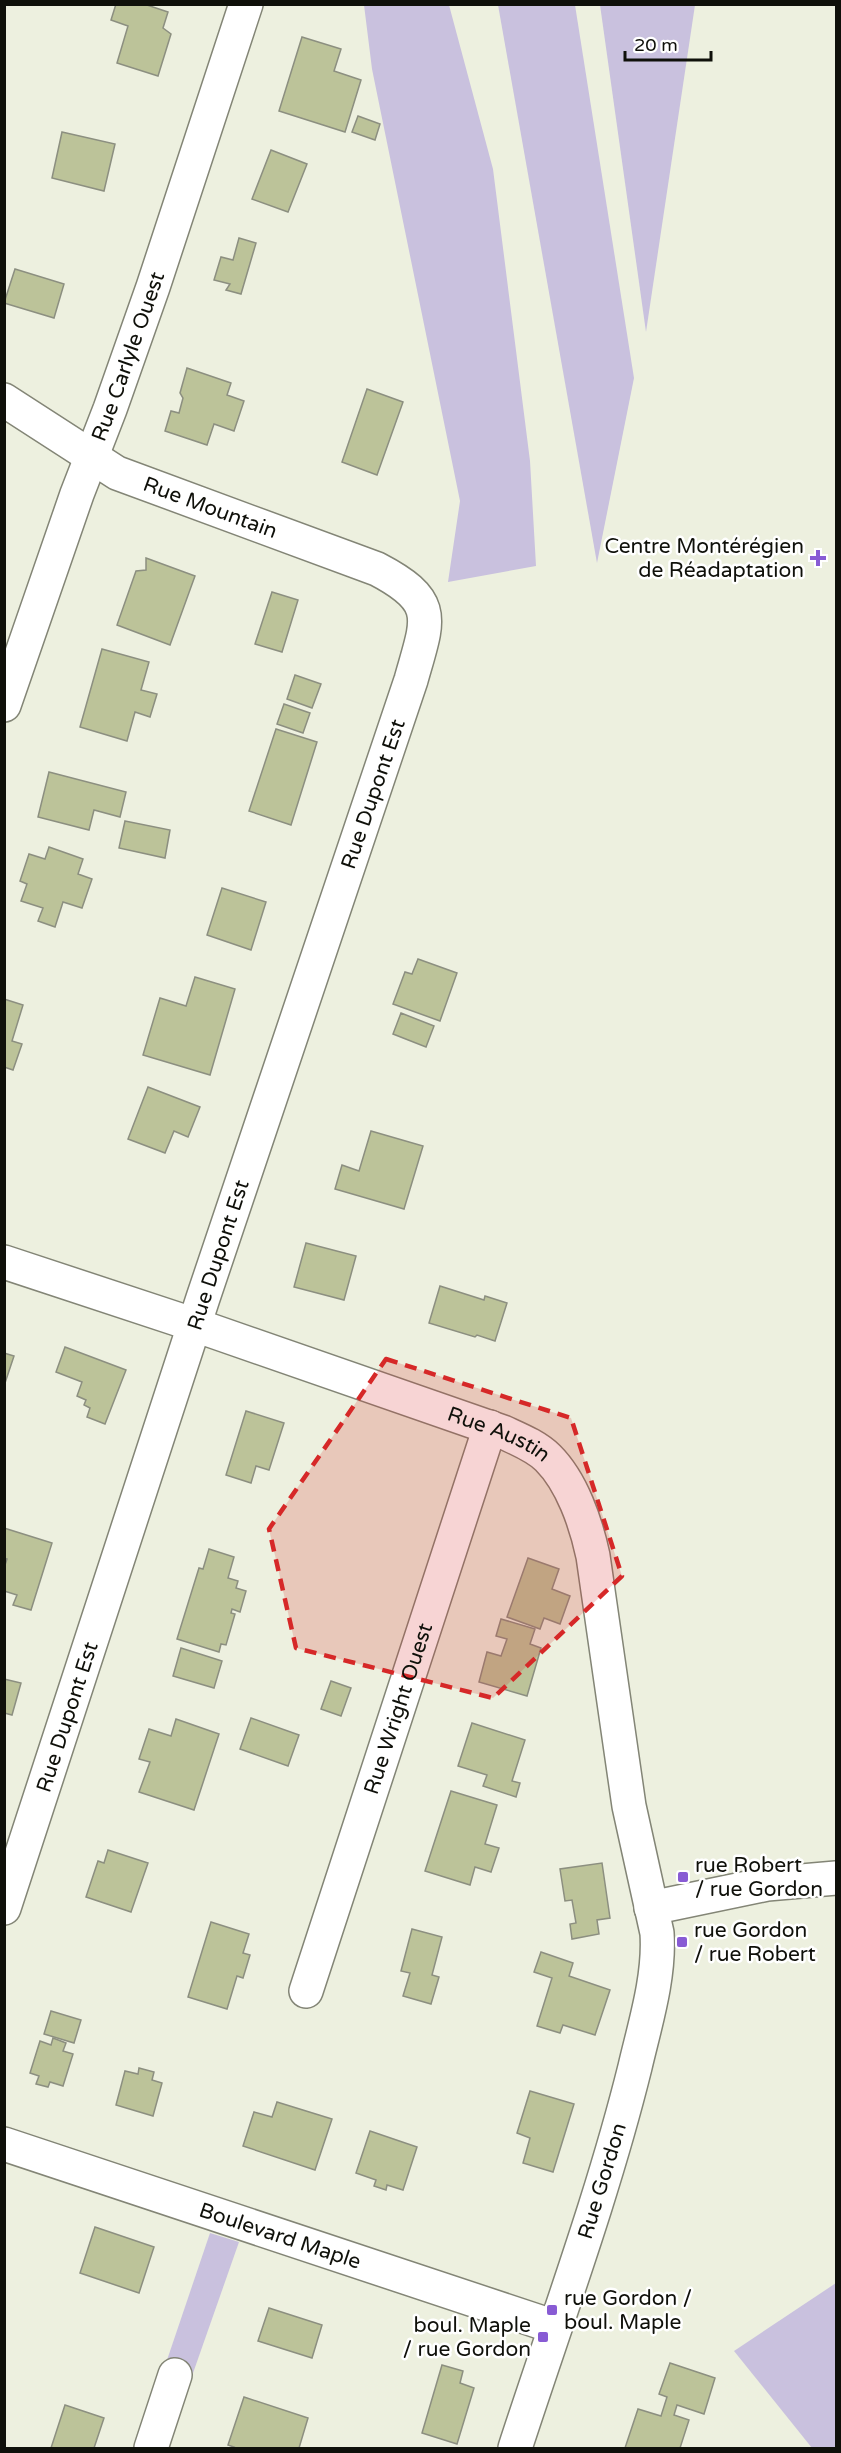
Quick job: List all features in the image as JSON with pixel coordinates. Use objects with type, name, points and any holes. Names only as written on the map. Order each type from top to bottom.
[{"type":"street","name":"Rue Carlyle Ouest","points":[[4,705],[156,277],[246,4]]},
{"type":"street","name":"Rue Mountain","points":[[4,400],[92,457],[130,478],[377,569],[398,580],[421,601]]},
{"type":"street","name":"Rue Dupont Est","points":[[4,1908],[195,1325],[411,680],[424,629],[425,614],[421,601]]},
{"type":"street","name":"Rue Austin","points":[[4,1262],[490,1427],[520,1440],[548,1458],[567,1487],[584,1521],[593,1556],[625,1785],[651,1908]]},
{"type":"street","name":"Rue Wright Ouest","points":[[306,1991],[490,1427]]},
{"type":"street","points":[[651,1908],[767,1884],[837,1878]]},
{"type":"street","name":"Rue Gordon","points":[[515,2448],[606,2171],[641,2039],[658,1954],[657,1933],[651,1908]]},
{"type":"street","name":"Boulevard Maple","points":[[4,2144],[555,2327]]},
{"type":"street","points":[[151,2448],[175,2375]]},
{"type":"highlighted area","points":[[386,1359],[571,1418],[622,1576],[493,1698],[296,1648],[269,1529]]},
{"type":"shaded area","points":[[364,5],[449,5],[493,169],[530,461],[536,566],[448,582],[460,501],[372,69]]},
{"type":"shaded area","points":[[498,5],[575,5],[634,378],[597,563]]},
{"type":"shaded area","points":[[600,5],[695,5],[646,332]]},
{"type":"shaded area","points":[[210,2233],[239,2242],[192,2376],[165,2366]]},
{"type":"shaded area","points":[[836,2283],[836,2448],[812,2448],[734,2351]]},
{"type":"building","points":[[116,4],[144,4],[168,12],[163,28],[171,34],[158,76],[117,63],[128,26],[111,20]]},
{"type":"building","points":[[302,37],[341,49],[334,71],[361,80],[345,132],[279,111]]},
{"type":"building","points":[[358,116],[380,124],[375,140],[352,132]]},
{"type":"building","points":[[62,132],[115,144],[104,191],[52,178]]},
{"type":"building","points":[[271,150],[307,164],[288,212],[252,199]]},
{"type":"building","points":[[239,238],[256,243],[241,294],[226,290],[230,284],[214,280],[221,257],[233,260]]},
{"type":"building","points":[[15,269],[64,284],[54,318],[4,303]]},
{"type":"building","points":[[187,368],[231,383],[227,395],[244,401],[234,431],[214,424],[207,445],[165,431],[171,411],[179,413],[183,398],[180,393]]},
{"type":"building","points":[[367,389],[403,402],[377,475],[342,462]]},
{"type":"building","points":[[146,558],[195,576],[170,645],[117,625],[136,571],[146,570]]},
{"type":"building","points":[[272,592],[298,600],[282,652],[255,644]]},
{"type":"building","points":[[102,649],[149,662],[141,690],[157,694],[150,717],[135,712],[127,741],[80,727]]},
{"type":"building","points":[[295,675],[321,684],[312,708],[287,699]]},
{"type":"building","points":[[284,704],[310,713],[303,733],[277,724]]},
{"type":"building","points":[[276,729],[317,742],[291,825],[249,811]]},
{"type":"building","points":[[49,772],[126,792],[120,817],[94,810],[89,830],[38,817]]},
{"type":"building","points":[[125,821],[170,830],[165,858],[119,848]]},
{"type":"building","points":[[49,847],[83,859],[78,874],[92,879],[82,908],[63,902],[55,927],[38,921],[43,908],[21,901],[27,884],[20,881],[29,854],[45,859]]},
{"type":"building","points":[[222,888],[266,902],[251,950],[207,935]]},
{"type":"building","points":[[418,959],[457,973],[440,1021],[393,1004],[405,972],[412,974]]},
{"type":"building","points":[[195,977],[235,989],[210,1075],[143,1055],[160,998],[186,1006]]},
{"type":"building","points":[[4,999],[23,1005],[12,1041],[22,1044],[13,1070],[4,1067]]},
{"type":"building","points":[[401,1013],[434,1026],[426,1047],[393,1034]]},
{"type":"building","points":[[148,1087],[200,1107],[188,1137],[174,1131],[165,1153],[128,1139]]},
{"type":"building","points":[[371,1131],[423,1146],[404,1209],[335,1189],[342,1165],[359,1171]]},
{"type":"building","points":[[306,1243],[356,1256],[344,1300],[294,1287]]},
{"type":"building","points":[[440,1286],[484,1300],[485,1296],[507,1303],[495,1341],[429,1323]]},
{"type":"building","points":[[65,1347],[126,1370],[105,1424],[87,1417],[90,1408],[84,1405],[86,1400],[77,1396],[82,1382],[56,1372]]},
{"type":"building","points":[[4,1353],[14,1356],[4,1386]]},
{"type":"building","points":[[246,1411],[284,1423],[269,1470],[256,1466],[251,1483],[226,1475]]},
{"type":"building","points":[[4,1528],[52,1543],[31,1610],[13,1605],[17,1595],[4,1591],[4,1568],[7,1559],[4,1558]]},
{"type":"building","points":[[209,1549],[234,1557],[228,1578],[238,1581],[236,1588],[246,1591],[240,1612],[232,1609],[231,1613],[235,1614],[226,1645],[221,1644],[219,1652],[177,1639],[199,1568],[203,1569]]},
{"type":"building","points":[[528,1558],[559,1569],[552,1589],[570,1596],[560,1624],[544,1618],[540,1629],[507,1617]]},
{"type":"building","points":[[501,1619],[535,1629],[530,1644],[541,1648],[527,1696],[479,1682],[487,1652],[501,1656],[507,1639],[496,1636]]},
{"type":"building","points":[[181,1648],[222,1661],[214,1688],[173,1676]]},
{"type":"building","points":[[4,1679],[21,1683],[12,1715],[4,1713]]},
{"type":"building","points":[[331,1681],[351,1688],[341,1716],[321,1709]]},
{"type":"building","points":[[251,1718],[299,1735],[288,1766],[240,1749]]},
{"type":"building","points":[[176,1719],[219,1734],[194,1810],[139,1792],[150,1762],[139,1759],[149,1729],[171,1736]]},
{"type":"building","points":[[472,1723],[525,1740],[512,1781],[520,1783],[516,1797],[483,1786],[487,1775],[458,1766]]},
{"type":"building","points":[[451,1791],[497,1805],[485,1844],[499,1848],[491,1872],[475,1867],[470,1885],[425,1871]]},
{"type":"building","points":[[108,1850],[148,1863],[131,1912],[86,1897],[98,1861],[104,1863]]},
{"type":"building","points":[[602,1863],[610,1918],[597,1920],[599,1934],[572,1939],[570,1924],[576,1923],[572,1900],[565,1901],[560,1869]]},
{"type":"building","points":[[211,1922],[249,1934],[243,1953],[250,1955],[243,1978],[237,1976],[227,2009],[188,1997]]},
{"type":"building","points":[[412,1929],[442,1937],[432,1975],[439,1977],[431,2004],[403,1996],[410,1973],[401,1971]]},
{"type":"building","points":[[541,1952],[573,1963],[569,1976],[610,1990],[595,2035],[563,2025],[560,2033],[537,2026],[552,1978],[534,1972]]},
{"type":"building","points":[[51,2011],[81,2020],[74,2043],[44,2034]]},
{"type":"building","points":[[53,2038],[66,2043],[63,2051],[73,2054],[63,2086],[50,2082],[48,2087],[36,2084],[39,2076],[30,2073],[40,2041],[51,2045]]},
{"type":"building","points":[[139,2068],[154,2072],[152,2080],[162,2083],[153,2116],[116,2105],[125,2071],[138,2074]]},
{"type":"building","points":[[530,2091],[574,2104],[553,2172],[523,2163],[530,2138],[517,2133]]},
{"type":"building","points":[[277,2102],[332,2119],[315,2170],[243,2146],[254,2112],[272,2117]]},
{"type":"building","points":[[370,2131],[417,2147],[403,2190],[387,2185],[386,2190],[374,2186],[376,2180],[356,2173]]},
{"type":"building","points":[[95,2227],[154,2247],[139,2293],[80,2273]]},
{"type":"building","points":[[269,2308],[322,2325],[312,2358],[258,2341]]},
{"type":"building","points":[[670,2363],[715,2378],[704,2414],[677,2405],[674,2415],[689,2420],[680,2448],[625,2448],[638,2409],[661,2416],[667,2397],[659,2394]]},
{"type":"building","points":[[442,2365],[463,2371],[460,2383],[474,2388],[457,2444],[422,2433]]},
{"type":"building","points":[[244,2397],[308,2418],[299,2448],[233,2448],[228,2445]]},
{"type":"building","points":[[65,2405],[104,2418],[94,2448],[51,2448]]},
{"type":"place","name":"Centre Montérégien de Réadaptation","points":[[818,558]]},
{"type":"place","name":"rue Robert / rue Gordon","points":[[683,1877]]},
{"type":"place","name":"rue Gordon / rue Robert","points":[[682,1942]]},
{"type":"place","name":"rue Gordon / boul. Maple","points":[[552,2310]]},
{"type":"place","name":"boul. Maple / rue Gordon","points":[[543,2337]]}]
